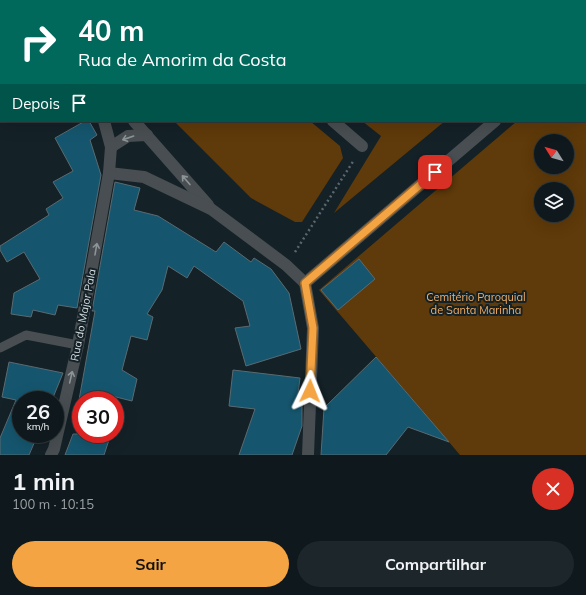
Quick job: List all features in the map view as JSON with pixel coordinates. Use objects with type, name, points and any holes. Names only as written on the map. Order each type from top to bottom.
[{"type":"street","name":"Rua do Major Pala","points":[[51,455],[54,449],[78,345],[109,173],[111,147],[104,122]]},
{"type":"street","points":[[135,122],[211,209]]},
{"type":"street","points":[[334,122],[362,146]]},
{"type":"street","points":[[305,283],[494,122]]},
{"type":"street","points":[[111,147],[128,136],[147,135]]},
{"type":"street","points":[[109,173],[144,177],[211,209],[286,266],[305,283],[313,328],[308,455]]},
{"type":"lane","points":[[0,348],[26,335],[78,345]]},
{"type":"path","points":[[286,266],[339,185],[362,146]]},
{"type":"green space","points":[[175,122],[311,122],[340,146],[343,158],[302,222],[295,222],[251,198]]},
{"type":"green space","points":[[363,122],[444,122],[334,213],[381,136]]},
{"type":"green space","name":"Cemitério Paroquial de Santa Marinha","points":[[516,122],[586,122],[586,455],[460,455],[319,290]]},
{"type":"building","points":[[83,122],[90,122],[97,135],[90,140],[101,175],[77,308],[58,305],[55,315],[33,310],[31,317],[11,314],[14,293],[40,279],[24,252],[7,262],[0,250],[0,246],[49,215],[46,209],[63,198],[53,182],[73,171],[55,138]]},
{"type":"building","points":[[115,182],[140,188],[134,210],[158,216],[216,252],[224,242],[251,262],[254,258],[271,269],[289,293],[301,349],[246,366],[235,328],[250,326],[243,301],[194,266],[187,278],[168,266],[162,290],[147,314],[153,317],[147,340],[131,336],[122,370],[137,379],[132,401],[124,399],[124,391],[81,391],[95,311],[92,311]]},
{"type":"building","points":[[359,259],[375,279],[338,310],[321,290]]},
{"type":"building","points":[[376,357],[449,442],[408,427],[386,455],[321,455],[324,408]]},
{"type":"building","points":[[9,362],[63,373],[56,391],[12,391],[12,399],[2,397]]},
{"type":"building","points":[[233,370],[300,378],[297,402],[302,404],[302,426],[292,455],[239,455],[255,409],[229,406]]},
{"type":"building","points":[[12,410],[12,443],[34,443],[29,455],[0,455],[0,438]]},
{"type":"building","points":[[72,437],[72,443],[108,443],[104,455],[65,455]]},
{"type":"route","points":[[310,391],[313,328],[305,283],[435,172]]}]
